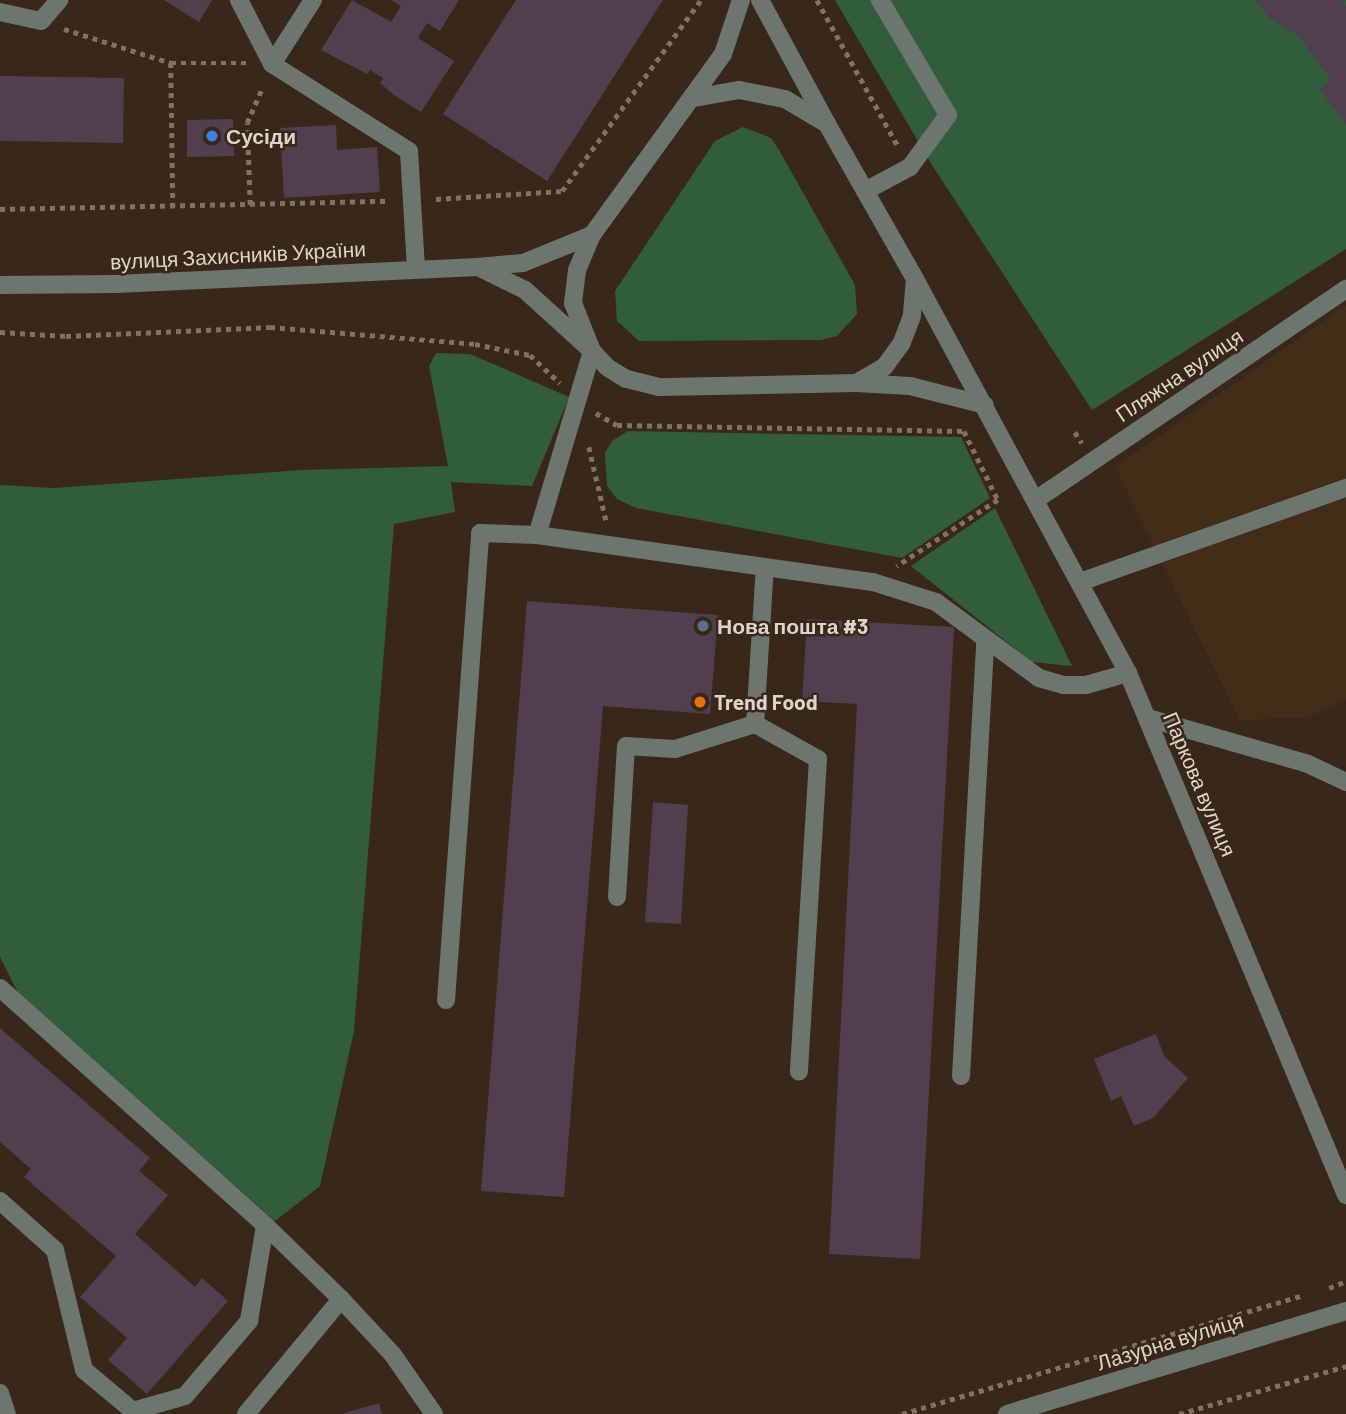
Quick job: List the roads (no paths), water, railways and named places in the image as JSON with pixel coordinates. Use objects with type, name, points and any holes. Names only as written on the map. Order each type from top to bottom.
[{"type":"street","points":[[0,12],[41,21],[59,0]]},
{"type":"street","points":[[239,0],[272,64],[409,151],[416,269]]},
{"type":"street","points":[[272,64],[313,0]]},
{"type":"street","points":[[537,535],[592,351],[573,303],[577,270],[592,234],[694,98],[723,54],[741,0]]},
{"type":"street","points":[[760,0],[827,124]]},
{"type":"street","points":[[865,191],[910,167],[948,116],[880,0]]},
{"type":"street","points":[[694,98],[739,90],[774,96],[827,124]]},
{"type":"street","name":"Паркова вулиця","points":[[827,124],[1037,499],[1128,673],[1346,1195]]},
{"type":"street","name":"вулиця Захисників України","points":[[0,285],[116,284],[478,267],[523,263],[592,234]]},
{"type":"street","points":[[478,267],[525,290],[626,379],[659,387],[856,383],[910,386],[985,405]]},
{"type":"street","points":[[856,383],[884,367],[901,344],[912,316],[915,279]]},
{"type":"street","name":"Пляжна вулиця","points":[[1037,499],[1346,289]]},
{"type":"street","points":[[1080,582],[1346,488]]},
{"type":"street","points":[[446,1000],[481,533],[537,535],[873,582],[936,602],[1028,671],[1063,685],[1086,685],[1128,673]]},
{"type":"street","points":[[755,724],[765,567]]},
{"type":"street","points":[[961,1076],[985,641]]},
{"type":"street","points":[[1148,718],[1308,764],[1345,781]]},
{"type":"street","points":[[617,897],[626,746],[674,749],[755,724],[818,759],[799,1070]]},
{"type":"street","points":[[0,988],[265,1224],[393,1355],[434,1414]]},
{"type":"street","points":[[0,1200],[55,1250],[85,1370],[132,1411],[185,1396],[249,1321],[265,1224]]},
{"type":"street","points":[[246,1414],[341,1299]]},
{"type":"street","name":"Лазурна вулиця","points":[[1007,1414],[1346,1311]]},
{"type":"street","points":[[0,1393],[7,1414]]},
{"type":"place","name":"Сусіди","points":[[212,136]]},
{"type":"place","name":"Нова пошта #3","points":[[703,626]]},
{"type":"place","name":"Trend Food","points":[[700,702]]}]
